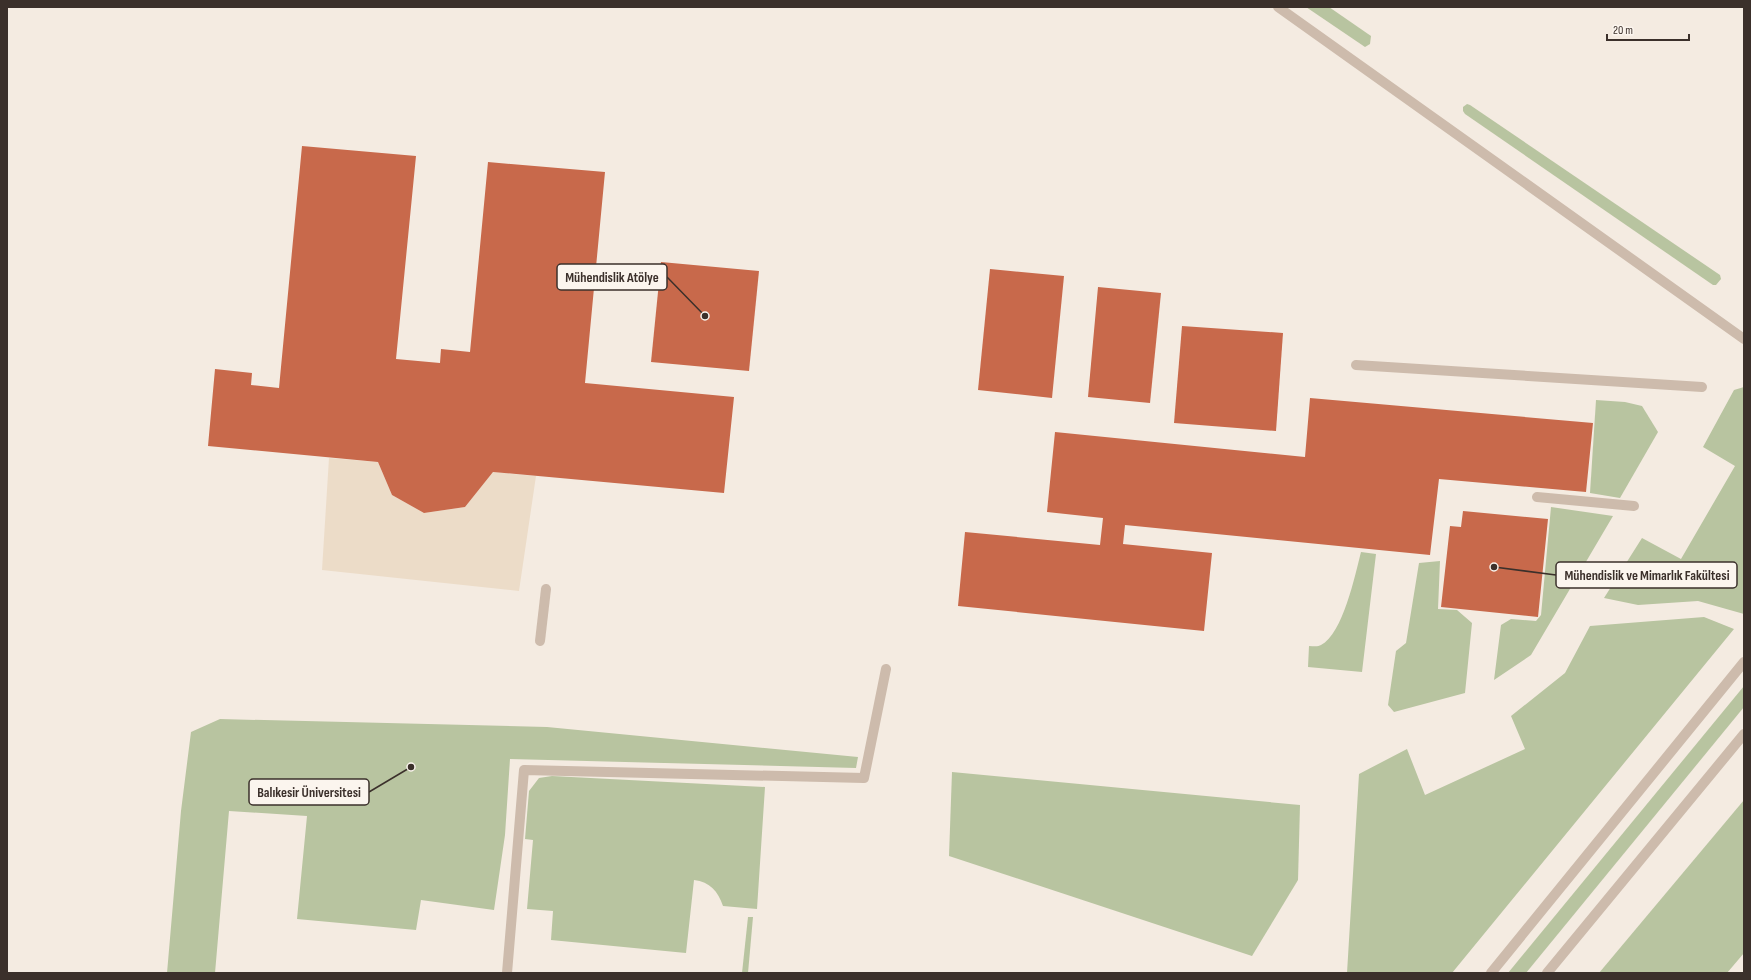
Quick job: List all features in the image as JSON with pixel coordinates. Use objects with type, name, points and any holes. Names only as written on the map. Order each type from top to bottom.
[{"type":"street","points":[[1278,7],[1744,339]]},
{"type":"street","points":[[1356,365],[1702,387]]},
{"type":"street","points":[[1537,497],[1634,506]]},
{"type":"street","points":[[540,641],[546,590]]},
{"type":"street","points":[[1491,973],[1744,662]]},
{"type":"street","points":[[507,973],[524,770],[864,778],[886,669]]},
{"type":"street","points":[[1547,973],[1744,734]]},
{"type":"green space","points":[[1306,7],[1329,7],[1371,36],[1370,44],[1365,47]]},
{"type":"green space","points":[[1467,104],[1720,275],[1721,279],[1716,285],[1713,285],[1465,114],[1463,107]]},
{"type":"green space","points":[[1744,387],[1744,614],[1698,601],[1638,605],[1604,598],[1642,538],[1681,559],[1735,466],[1703,447],[1734,390]]},
{"type":"green space","points":[[1596,400],[1625,402],[1642,406],[1658,432],[1620,498],[1590,493]]},
{"type":"green space","points":[[1551,507],[1613,516],[1531,655],[1494,680],[1501,625],[1511,619],[1536,621],[1541,615]]},
{"type":"green space","points":[[1361,552],[1376,554],[1362,672],[1308,667],[1309,646],[1320,646],[1329,639],[1342,617],[1352,589]]},
{"type":"green space","points":[[1440,561],[1438,609],[1457,610],[1472,623],[1465,693],[1394,712],[1388,705],[1396,651],[1406,643],[1419,563]]},
{"type":"green space","points":[[1704,617],[1734,629],[1452,973],[1347,973],[1359,774],[1407,749],[1425,795],[1525,749],[1511,716],[1565,673],[1590,626]]},
{"type":"green space","points":[[1744,686],[1744,707],[1526,973],[1508,973]]},
{"type":"green space","points":[[220,719],[547,727],[858,757],[856,768],[510,759],[505,835],[494,910],[421,900],[416,930],[297,919],[307,816],[229,811],[215,973],[167,973],[181,811],[191,732]]},
{"type":"green space","points":[[952,772],[1300,805],[1298,880],[1252,956],[949,856]]},
{"type":"green space","points":[[552,776],[765,787],[757,909],[723,906],[719,896],[713,888],[705,883],[694,880],[686,953],[551,940],[553,911],[527,909],[533,840],[525,839],[529,791],[539,778]]},
{"type":"green space","points":[[1744,800],[1744,953],[1727,973],[1599,973]]},
{"type":"green space","points":[[748,917],[753,917],[748,973],[742,973]]},
{"type":"shaded area","points":[[329,458],[378,462],[392,495],[424,513],[465,507],[493,472],[536,476],[519,591],[322,570]]},
{"type":"building","points":[[302,146],[416,156],[396,359],[440,363],[441,349],[470,352],[488,162],[605,172],[585,383],[734,397],[724,493],[493,472],[465,507],[424,513],[392,495],[378,462],[208,446],[215,369],[252,373],[251,385],[279,388]]},
{"type":"building","points":[[661,262],[759,271],[749,371],[651,362]]},
{"type":"building","points":[[990,269],[1064,276],[1052,398],[978,390]]},
{"type":"building","points":[[1098,287],[1161,293],[1150,403],[1088,397]]},
{"type":"building","points":[[1182,326],[1283,333],[1276,431],[1174,423]]},
{"type":"building","points":[[1310,398],[1593,423],[1586,492],[1439,479],[1430,555],[1125,525],[1123,544],[1212,553],[1204,631],[958,606],[965,532],[1100,545],[1103,518],[1047,512],[1055,432],[1305,457]]},
{"type":"building","points":[[1463,511],[1548,519],[1538,617],[1441,607],[1450,526],[1461,527]]},
{"type":"place","name":"Mühendislik Atölye","points":[[705,316]]},
{"type":"place","name":"Mühendislik ve Mimarlık Fakültesi","points":[[1494,567]]},
{"type":"place","name":"Balıkesir Üniversitesi","points":[[411,767]]}]
